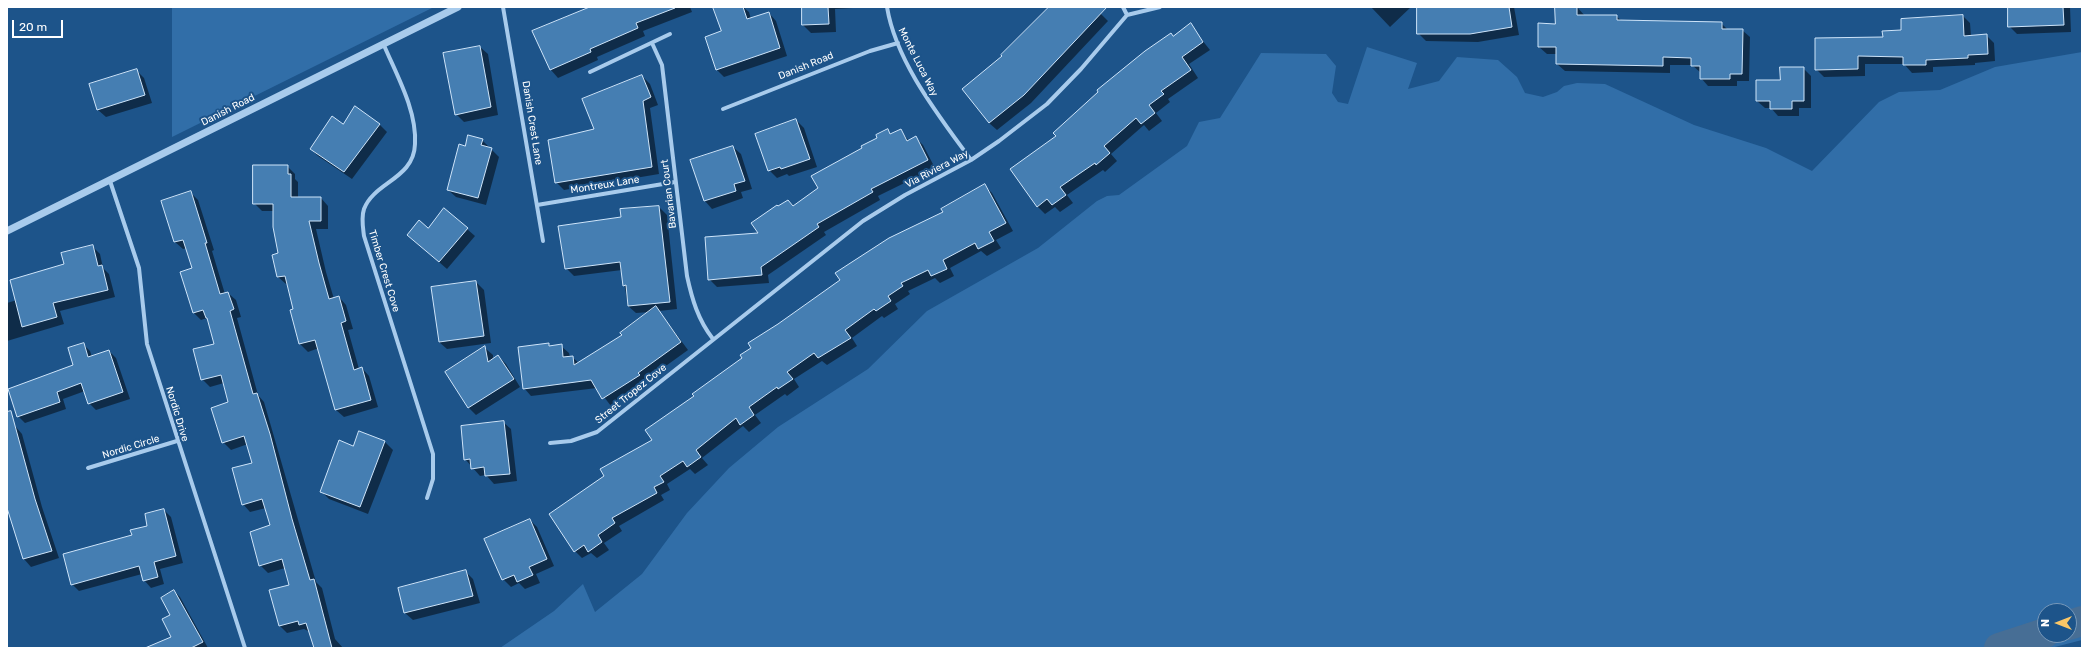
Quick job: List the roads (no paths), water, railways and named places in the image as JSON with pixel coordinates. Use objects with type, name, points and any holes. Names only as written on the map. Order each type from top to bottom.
[{"type":"street","name":"Danish Road","points":[[7,231],[458,7]]},
{"type":"street","name":"Danish Crest Lane","points":[[503,7],[544,241]]},
{"type":"street","name":"Monte Luca Way","points":[[886,7],[898,43],[925,97],[971,160]]},
{"type":"street","points":[[1123,7],[1127,15],[1160,7]]},
{"type":"street","name":"Via Riviera Way","points":[[713,339],[863,221],[905,195],[971,160],[1047,104],[1081,69],[1127,15]]},
{"type":"street","points":[[590,72],[670,34]]},
{"type":"street","name":"Bavarian Court","points":[[652,42],[662,65],[687,276],[693,302],[700,320],[713,339]]},
{"type":"street","name":"Timber Crest Cove","points":[[383,43],[406,97],[414,127],[415,145],[410,164],[396,178],[374,195],[364,208],[362,223],[364,236],[433,454],[433,479],[427,498]]},
{"type":"street","name":"Danish Road","points":[[723,109],[870,51],[898,43]]},
{"type":"street","name":"Nordic Drive","points":[[110,181],[139,268],[147,344],[177,441],[245,648]]},
{"type":"street","name":"Montreux Lane","points":[[537,205],[675,182]]},
{"type":"street","name":"Street Tropez Cove","points":[[550,443],[571,441],[597,432],[713,339]]},
{"type":"street","name":"Nordic Circle","points":[[88,468],[177,441]]},
{"type":"waterway","points":[[2077,623],[2082,621]]},
{"type":"waterway","points":[[1999,648],[2037,636]]}]
